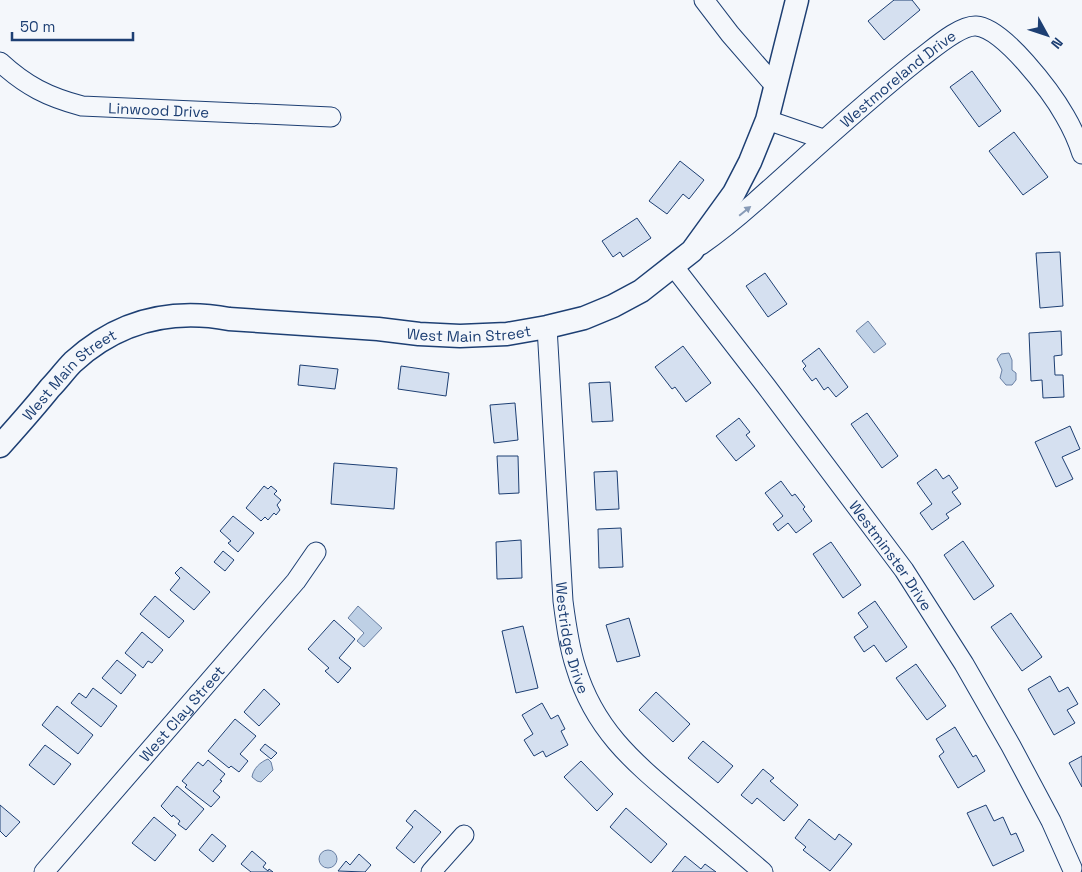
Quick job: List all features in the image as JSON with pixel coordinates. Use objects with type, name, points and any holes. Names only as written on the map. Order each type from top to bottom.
[{"type":"main road","name":"West Main Street","points":[[0,446],[73,363],[90,349],[118,332],[140,322],[163,316],[186,314],[210,315],[229,319],[460,336],[507,334],[547,328],[584,318],[613,306],[641,291],[692,251],[734,193],[750,162],[767,120],[797,0]]},
{"type":"street","points":[[704,0],[730,34],[776,87]]},
{"type":"street","name":"Westmoreland Drive","points":[[692,251],[753,204],[874,95],[934,48],[966,27],[976,26],[988,29],[1002,39],[1025,62],[1047,89],[1065,116],[1082,154]]},
{"type":"street","name":"Linwood Drive","points":[[0,62],[35,89],[57,100],[82,106],[331,117]]},
{"type":"street","points":[[767,120],[823,139]]},
{"type":"street","name":"Westminster Drive","points":[[674,267],[904,570],[964,664],[1011,746],[1073,868]]},
{"type":"street","name":"Westridge Drive","points":[[547,328],[563,601],[568,641],[576,669],[587,696],[601,721],[614,740],[634,762],[763,872]]},
{"type":"street","name":"West Clay Street","points":[[44,872],[290,588],[316,552]]},
{"type":"street","points":[[432,872],[464,835]]},
{"type":"water","points":[[868,321],[886,344],[874,353],[856,331]]},
{"type":"water","points":[[1009,353],[1012,360],[1012,370],[1016,373],[1016,380],[1012,385],[1006,385],[1000,378],[1002,370],[997,359],[1001,354]]},
{"type":"water","points":[[358,606],[382,628],[364,647],[357,641],[364,633],[348,618]]},
{"type":"water","points":[[268,759],[273,770],[261,782],[257,781],[252,777],[255,769]]},
{"type":"water","points":[[328,850],[334,853],[337,859],[334,865],[328,868],[322,865],[319,859],[322,853]]},
{"type":"building","points":[[894,0],[912,0],[920,10],[884,40],[868,21]]},
{"type":"building","points":[[972,71],[1001,111],[979,127],[950,87]]},
{"type":"building","points":[[1014,132],[1048,177],[1023,195],[989,151]]},
{"type":"building","points":[[680,161],[704,180],[689,199],[683,194],[667,214],[649,201]]},
{"type":"building","points":[[637,218],[651,238],[623,257],[620,252],[613,257],[602,241]]},
{"type":"building","points":[[1060,252],[1063,306],[1040,308],[1036,253]]},
{"type":"building","points":[[765,273],[787,304],[768,317],[746,286]]},
{"type":"building","points":[[1061,331],[1062,355],[1054,356],[1055,375],[1063,375],[1064,397],[1043,398],[1042,380],[1031,381],[1029,333]]},
{"type":"building","points":[[683,346],[711,383],[686,402],[675,387],[672,389],[655,367]]},
{"type":"building","points":[[819,348],[848,387],[836,397],[828,387],[824,390],[816,378],[812,381],[803,369],[806,366],[802,361]]},
{"type":"building","points":[[300,365],[338,369],[335,389],[298,385]]},
{"type":"building","points":[[401,366],[449,373],[446,396],[398,389]]},
{"type":"building","points":[[610,382],[613,421],[592,422],[589,383]]},
{"type":"building","points":[[515,403],[518,440],[494,443],[490,405]]},
{"type":"building","points":[[867,413],[898,456],[882,468],[851,424]]},
{"type":"building","points":[[739,418],[750,432],[746,435],[755,446],[736,461],[716,436]]},
{"type":"building","points":[[1070,426],[1080,449],[1062,457],[1073,479],[1056,487],[1035,442]]},
{"type":"building","points":[[497,456],[518,456],[519,493],[499,494]]},
{"type":"building","points":[[334,463],[397,468],[394,509],[331,504]]},
{"type":"building","points":[[936,469],[943,479],[949,475],[958,488],[952,492],[961,504],[946,514],[949,518],[932,530],[920,513],[932,504],[917,483]]},
{"type":"building","points":[[617,471],[619,509],[596,510],[594,472]]},
{"type":"building","points":[[781,481],[792,496],[795,494],[805,507],[803,509],[812,521],[796,533],[788,523],[778,531],[773,524],[783,516],[765,493]]},
{"type":"building","points":[[264,486],[268,489],[271,486],[277,491],[274,494],[281,500],[277,505],[280,510],[276,515],[274,513],[268,520],[265,517],[261,521],[246,508]]},
{"type":"building","points":[[233,516],[254,533],[238,552],[228,543],[231,541],[220,531]]},
{"type":"building","points":[[621,528],[623,567],[599,568],[598,529]]},
{"type":"building","points":[[521,540],[522,578],[497,579],[496,542]]},
{"type":"building","points":[[963,541],[994,586],[974,600],[944,555]]},
{"type":"building","points":[[831,542],[861,585],[843,598],[813,554]]},
{"type":"building","points":[[223,551],[234,560],[225,571],[214,562]]},
{"type":"building","points":[[181,567],[210,592],[194,610],[170,590],[180,578],[175,573]]},
{"type":"building","points":[[155,596],[184,621],[169,638],[140,614]]},
{"type":"building","points":[[875,601],[907,647],[886,662],[874,645],[864,652],[854,637],[868,627],[858,613]]},
{"type":"building","points":[[1011,613],[1042,657],[1022,671],[991,627]]},
{"type":"building","points":[[629,618],[640,656],[617,662],[606,625]]},
{"type":"building","points":[[334,620],[355,639],[339,658],[351,668],[338,683],[325,671],[329,668],[308,649]]},
{"type":"building","points":[[523,626],[538,688],[516,693],[502,631]]},
{"type":"building","points":[[142,632],[163,650],[152,663],[148,661],[143,668],[125,653]]},
{"type":"building","points":[[117,660],[136,675],[121,694],[102,678]]},
{"type":"building","points":[[916,664],[946,706],[927,720],[896,678]]},
{"type":"building","points":[[1050,676],[1059,692],[1068,687],[1078,704],[1067,710],[1075,723],[1054,735],[1028,689]]},
{"type":"building","points":[[93,688],[117,706],[101,727],[71,703],[79,693],[86,698]]},
{"type":"building","points":[[264,689],[280,704],[259,726],[244,712]]},
{"type":"building","points":[[656,692],[690,724],[673,742],[639,710]]},
{"type":"building","points":[[542,703],[551,719],[558,715],[565,729],[561,731],[568,745],[546,757],[543,751],[534,756],[524,740],[533,734],[522,715]]},
{"type":"building","points":[[57,706],[93,735],[78,754],[42,725]]},
{"type":"building","points":[[235,719],[256,736],[240,754],[248,761],[239,772],[231,766],[229,768],[208,751]]},
{"type":"building","points":[[955,727],[973,757],[976,755],[985,771],[958,788],[939,756],[944,752],[936,739]]},
{"type":"building","points":[[703,741],[733,766],[718,783],[688,758]]},
{"type":"building","points":[[265,744],[277,753],[271,759],[260,750]]},
{"type":"building","points":[[45,745],[71,764],[54,785],[29,765]]},
{"type":"building","points":[[1082,756],[1082,787],[1069,763]]},
{"type":"building","points":[[208,760],[225,774],[220,780],[222,781],[213,791],[220,797],[211,807],[185,787],[187,785],[182,781],[198,762],[203,766]]},
{"type":"building","points":[[581,761],[613,794],[597,811],[564,777]]},
{"type":"building","points":[[763,769],[774,778],[770,781],[798,805],[784,821],[757,798],[752,804],[741,795]]},
{"type":"building","points":[[177,786],[204,809],[186,830],[178,824],[180,821],[173,815],[172,817],[161,806]]},
{"type":"building","points":[[0,805],[20,822],[6,837],[0,831]]},
{"type":"building","points":[[986,805],[994,821],[1003,817],[1011,835],[1016,833],[1024,851],[993,866],[967,813]]},
{"type":"building","points":[[626,808],[667,844],[651,863],[610,827]]},
{"type":"building","points":[[415,810],[441,832],[414,863],[396,848],[413,827],[406,821]]},
{"type":"building","points":[[154,817],[176,835],[155,861],[132,843]]},
{"type":"building","points":[[809,819],[835,840],[839,834],[852,844],[830,871],[803,850],[806,847],[795,838]]},
{"type":"building","points":[[212,834],[226,846],[213,862],[199,850]]},
{"type":"building","points":[[252,851],[266,863],[263,867],[273,872],[251,872],[241,864]]},
{"type":"building","points":[[359,854],[371,865],[365,872],[338,871],[346,861],[350,865]]},
{"type":"building","points":[[685,856],[701,869],[705,864],[716,872],[672,872]]}]
